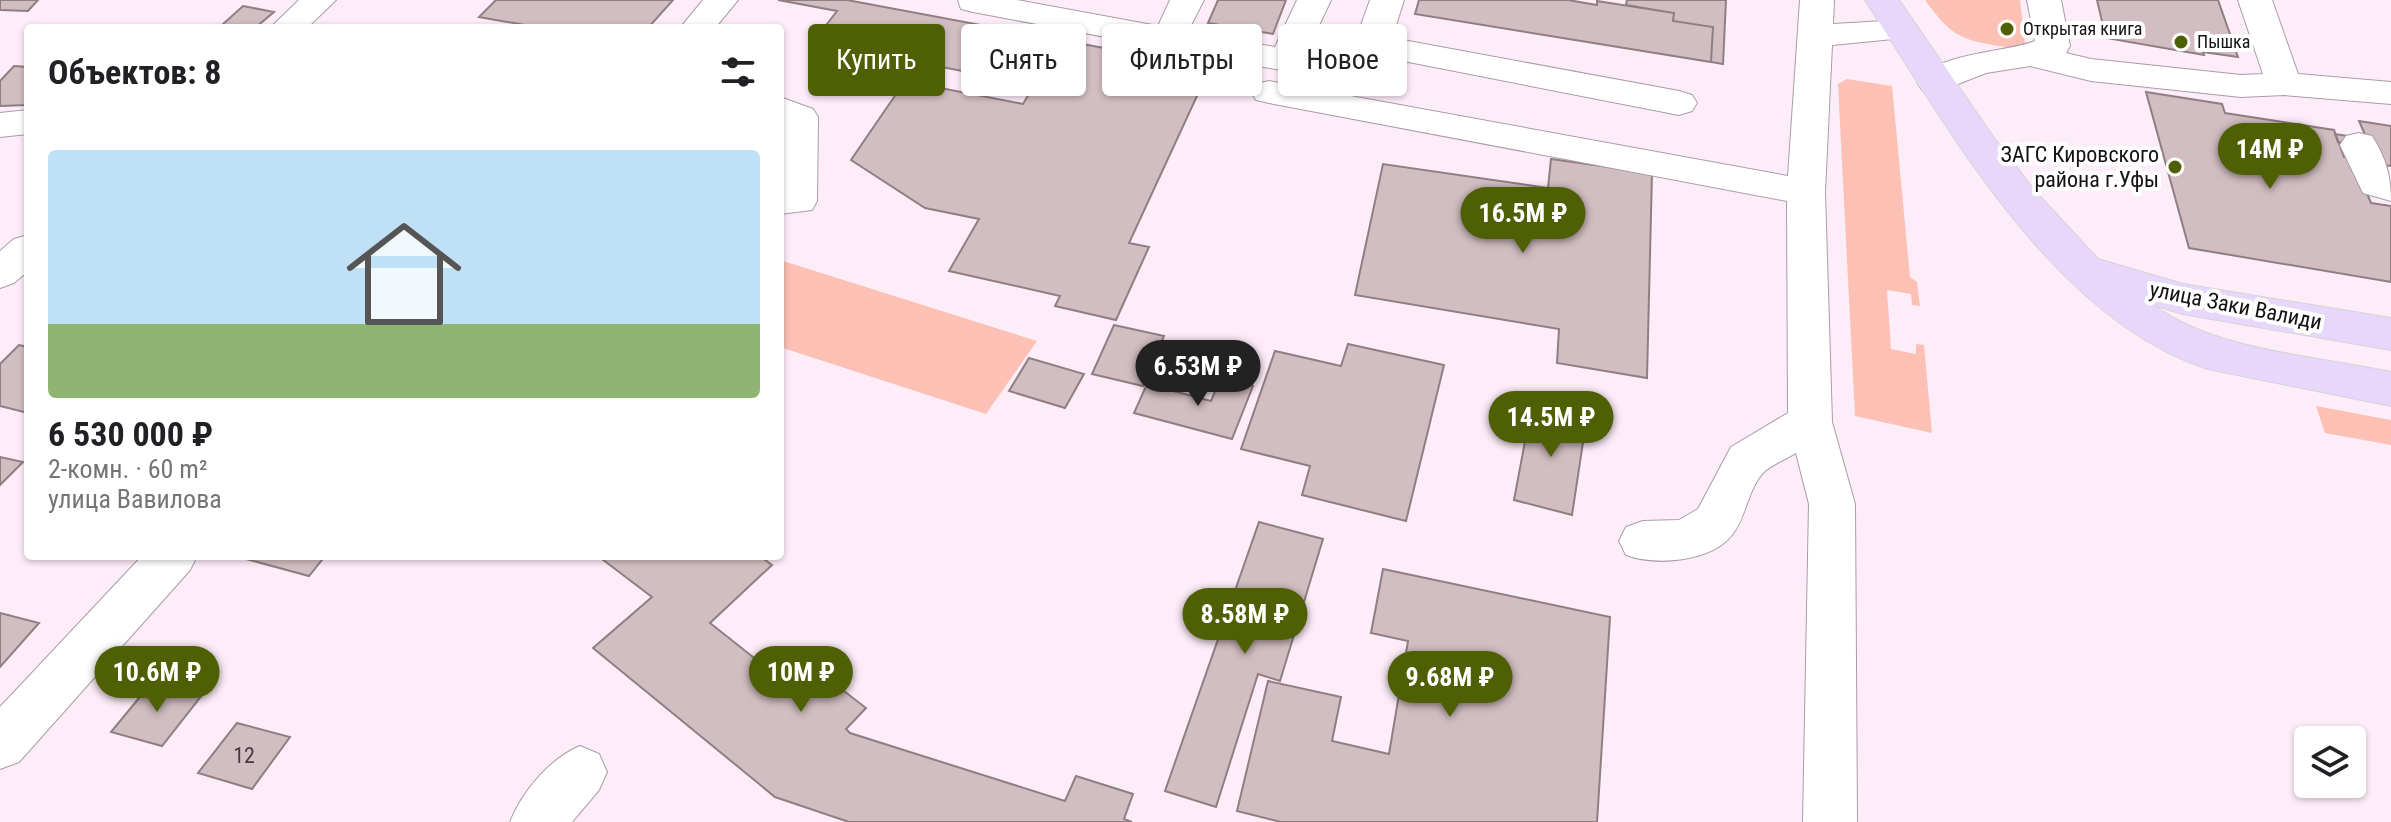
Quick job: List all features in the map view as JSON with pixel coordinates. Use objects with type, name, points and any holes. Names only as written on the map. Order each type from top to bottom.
[{"type":"main road","name":"улица Заки Валиди","points":[[1882,0],[1935,82],[2041,225],[2146,323],[2200,350],[2391,389]]},
{"type":"main road","name":"улица Заки Валиди","points":[[2084,268],[2183,299],[2391,334]]},
{"type":"street","points":[[292,24],[319,0]]},
{"type":"street","points":[[700,24],[721,0]]},
{"type":"street","points":[[1303,24],[1314,0]]},
{"type":"street","points":[[1378,24],[1387,0]]},
{"type":"street","points":[[1935,82],[1978,63],[2030,55],[2053,46],[2044,0]]},
{"type":"street","points":[[2255,0],[2284,84]]},
{"type":"street","points":[[973,2],[1278,59]]},
{"type":"street","points":[[1830,822],[1832,504],[1810,422],[1806,192],[1816,18],[1902,30]]},
{"type":"street","points":[[2030,55],[2091,70],[2241,86],[2284,84],[2391,93]]},
{"type":"street","points":[[1407,61],[1679,103]]},
{"type":"street","points":[[2339,87],[2357,141],[2376,184],[2391,188]]},
{"type":"street","points":[[1269,92],[1806,192]]},
{"type":"street","points":[[784,111],[800,117],[798,201],[784,201]]},
{"type":"street","points":[[0,125],[24,122]]},
{"type":"street","points":[[0,273],[24,252]]},
{"type":"street","points":[[1643,541],[1686,540],[1715,523],[1747,460],[1810,422]]},
{"type":"street","points":[[0,744],[169,560]]},
{"type":"street","points":[[537,822],[580,772]]},
{"type":"shaded area","points":[[1925,0],[2020,0],[2025,44],[2002,46],[1961,36],[1946,26]]},
{"type":"shaded area","points":[[1847,79],[1892,86],[1910,277],[1917,282],[1920,306],[1912,305],[1911,294],[1887,290],[1891,349],[1916,354],[1916,344],[1924,345],[1932,433],[1855,416],[1838,84]]},
{"type":"shaded area","points":[[784,261],[1037,341],[986,414],[784,348]]},
{"type":"shaded area","points":[[2316,406],[2391,420],[2391,445],[2325,433]]},
{"type":"building","points":[[0,0],[38,0],[28,11],[0,10]]},
{"type":"building","points":[[496,0],[673,0],[652,24],[519,24],[479,17]]},
{"type":"building","points":[[778,0],[847,0],[975,24],[961,24],[961,71],[945,68],[945,24],[827,24],[837,11]]},
{"type":"building","points":[[1218,0],[1286,0],[1273,34],[1262,32],[1262,24],[1208,23]]},
{"type":"building","points":[[1419,0],[1568,0],[1597,5],[1597,1],[1674,13],[1673,21],[1713,27],[1711,62],[1415,14]]},
{"type":"building","points":[[1627,0],[1726,0],[1723,64],[1711,62],[1713,27],[1673,21],[1674,13],[1626,5]]},
{"type":"building","points":[[2097,0],[2218,0],[2238,57],[2203,52],[2204,55],[2106,38]]},
{"type":"building","points":[[243,6],[274,12],[260,24],[223,24]]},
{"type":"building","points":[[1086,45],[1102,48],[1102,96],[1197,96],[1129,243],[1149,247],[1116,320],[1055,306],[1060,296],[949,271],[979,219],[925,208],[851,160],[895,96],[945,96],[945,89],[961,92],[961,96],[982,96],[1023,104],[1028,96],[1086,96]]},
{"type":"building","points":[[14,66],[24,67],[24,105],[0,106],[0,81]]},
{"type":"building","points":[[2146,92],[2222,104],[2225,113],[2334,130],[2344,157],[2353,159],[2371,203],[2391,206],[2391,282],[2189,248]]},
{"type":"building","points":[[2359,121],[2391,126],[2391,166],[2377,164],[2370,147],[2338,142],[2335,134],[2367,139]]},
{"type":"building","points":[[1551,159],[1652,173],[1647,378],[1557,363],[1559,329],[1355,295],[1383,164],[1548,188]]},
{"type":"building","points":[[1114,325],[1164,336],[1143,386],[1092,374]]},
{"type":"building","points":[[1348,344],[1444,365],[1406,521],[1302,495],[1310,466],[1241,449],[1275,351],[1341,366]]},
{"type":"building","points":[[19,345],[24,346],[24,412],[0,406],[0,364]]},
{"type":"building","points":[[1029,358],[1084,374],[1065,408],[1009,391]]},
{"type":"building","points":[[1221,377],[1253,386],[1232,439],[1134,413],[1147,384],[1211,401]]},
{"type":"building","points":[[1532,404],[1587,416],[1572,515],[1514,500]]},
{"type":"building","points":[[0,457],[23,462],[0,485]]},
{"type":"building","points":[[1259,522],[1323,539],[1280,681],[1258,674],[1216,807],[1165,791]]},
{"type":"building","points":[[250,560],[322,560],[309,576]]},
{"type":"building","points":[[603,560],[765,560],[772,565],[710,623],[801,695],[822,674],[866,708],[846,729],[850,733],[1065,801],[1076,776],[1133,794],[1124,819],[1132,822],[849,822],[775,797],[593,648],[652,597]]},
{"type":"building","points":[[1383,569],[1610,617],[1597,822],[1281,822],[1237,811],[1268,681],[1341,697],[1332,741],[1389,754],[1408,641],[1371,633]]},
{"type":"building","points":[[0,613],[39,623],[0,667]]},
{"type":"building","points":[[153,681],[202,695],[162,746],[111,732]]},
{"type":"building","points":[[237,723],[290,737],[252,789],[198,773]]},
{"type":"place","name":"Открытая книга","points":[[2007,29]]},
{"type":"place","name":"Пышка","points":[[2181,42]]},
{"type":"place","name":"ЗАГС Кировского района г.Уфы","points":[[2175,167]]}]
